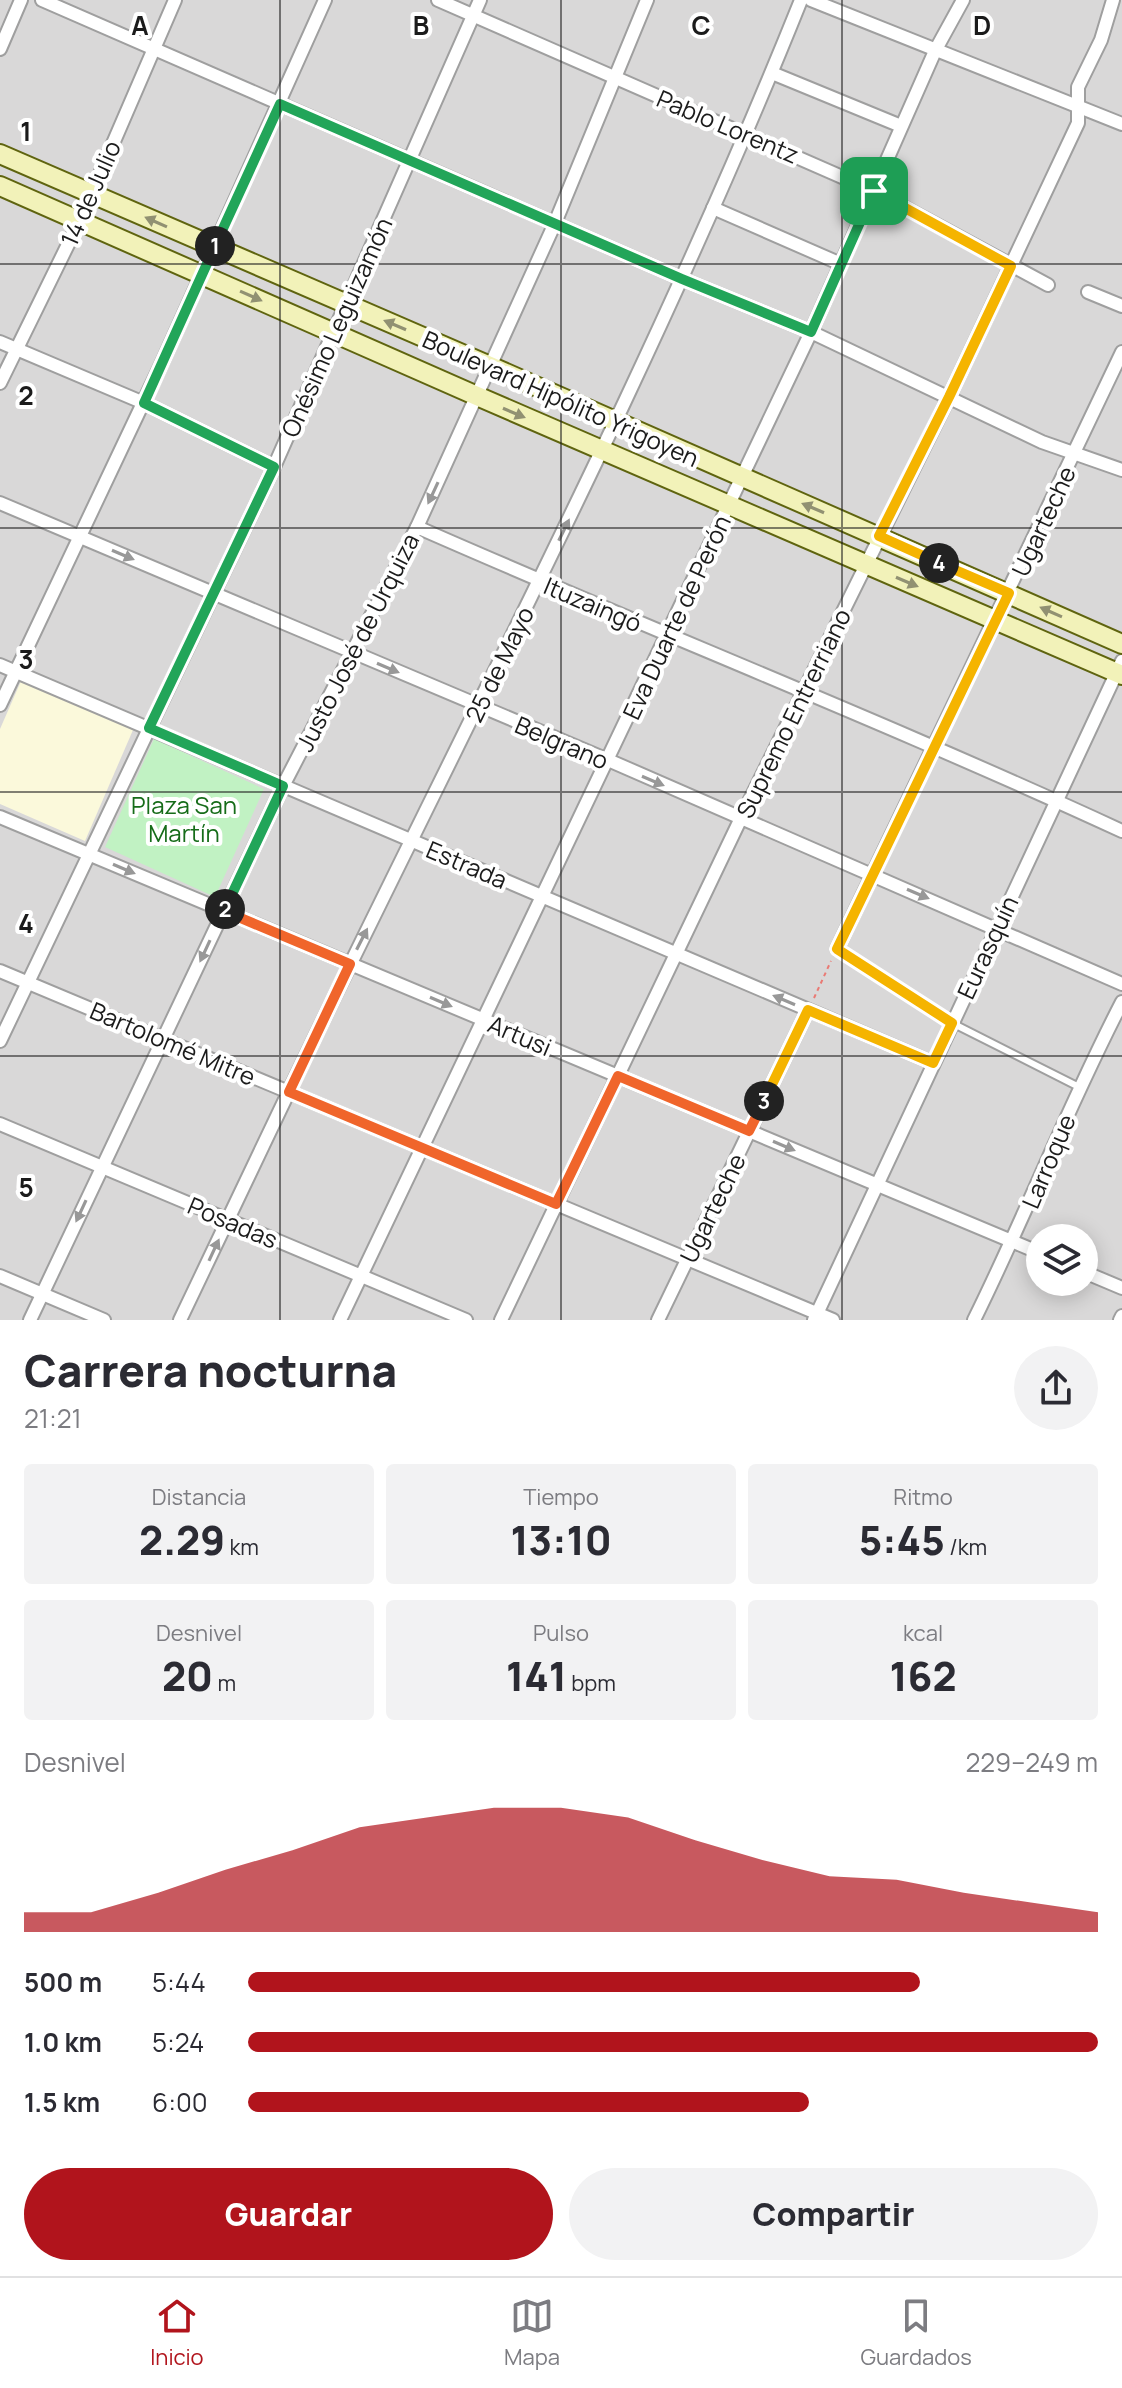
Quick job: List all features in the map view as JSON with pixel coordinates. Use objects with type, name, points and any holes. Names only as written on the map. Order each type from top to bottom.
[{"type":"main road","name":"Boulevard Hipólito Yrigoyen","points":[[0,154],[1122,644]]},
{"type":"main road","name":"Boulevard Hipólito Yrigoyen","points":[[0,186],[602,451],[996,621],[1121,670]]},
{"type":"street","points":[[0,49],[21,0]]},
{"type":"street","points":[[42,0],[682,279],[811,332],[1042,442],[1122,470]]},
{"type":"street","name":"14 de Julio","points":[[0,383],[80,220],[175,0]]},
{"type":"street","points":[[0,705],[144,403],[325,0]]},
{"type":"street","name":"Pablo Lorentz","points":[[438,0],[874,191],[1048,285]]},
{"type":"street","name":"Onésimo Leguizamón","points":[[0,1041],[274,467],[480,0]]},
{"type":"street","name":"Justo José de Urquiza","points":[[30,1320],[283,786],[417,527],[555,223],[647,0]]},
{"type":"street","name":"25 de Mayo","points":[[180,1320],[350,964],[479,707],[616,422],[682,279],[801,0]]},
{"type":"street","points":[[811,0],[1122,124]]},
{"type":"street","name":"Eva Duarte de Perón","points":[[340,1320],[811,332],[935,51],[963,0]]},
{"type":"street","name":"Supremo Entrerriano","points":[[501,1320],[741,818],[949,397],[1078,123],[1078,87],[1101,40],[1113,0]]},
{"type":"street","points":[[772,73],[901,126]]},
{"type":"street","points":[[713,208],[841,264]]},
{"type":"street","points":[[1088,292],[1122,306]]},
{"type":"street","points":[[0,342],[144,403],[274,467]]},
{"type":"street","name":"Ugarteche","points":[[837,949],[1122,352]]},
{"type":"street","name":"Belgrano","points":[[0,503],[608,760],[1122,984]]},
{"type":"street","name":"Ituzaingó","points":[[417,527],[666,636],[934,747],[1122,831]]},
{"type":"street","name":"Estrada","points":[[0,665],[933,1063]]},
{"type":"street","name":"Eurasquín","points":[[815,1317],[1056,800],[1121,670]]},
{"type":"street","name":"Artusi","points":[[0,817],[1026,1247]]},
{"type":"street","name":"Bartolomé Mitre","points":[[0,971],[687,1259],[815,1317],[833,1320]]},
{"type":"street","name":"Larroque","points":[[974,1320],[1013,1242],[1079,1087],[1122,1002]]},
{"type":"street","name":"Ugarteche","points":[[658,1320],[808,1010]]},
{"type":"street","name":"Posadas","points":[[0,1124],[466,1320]]},
{"type":"street","points":[[0,1276],[104,1320]]},
{"type":"street","points":[[1098,1278],[1122,1288]]},
{"type":"lane","points":[[837,949],[952,1023],[1079,1087]]},
{"type":"path","points":[[808,1010],[837,949]]},
{"type":"shaded area","points":[[0,0],[1122,0],[1122,1320],[0,1320]]},
{"type":"shaded area","points":[[21,681],[133,730],[85,841],[0,804],[0,729]]},
{"type":"green space","name":"Plaza San Martín","points":[[154,739],[264,789],[215,897],[105,847]]},
{"type":"railway","points":[[938,1039],[950,1046]]},
{"type":"route","points":[[280,104],[811,332],[874,191],[1011,266],[879,536],[1009,593],[837,949],[952,1023],[933,1063],[808,1010],[749,1131],[618,1076],[556,1204],[289,1092],[350,964],[224,911],[283,786],[149,728],[274,467],[144,403],[280,104]]}]
